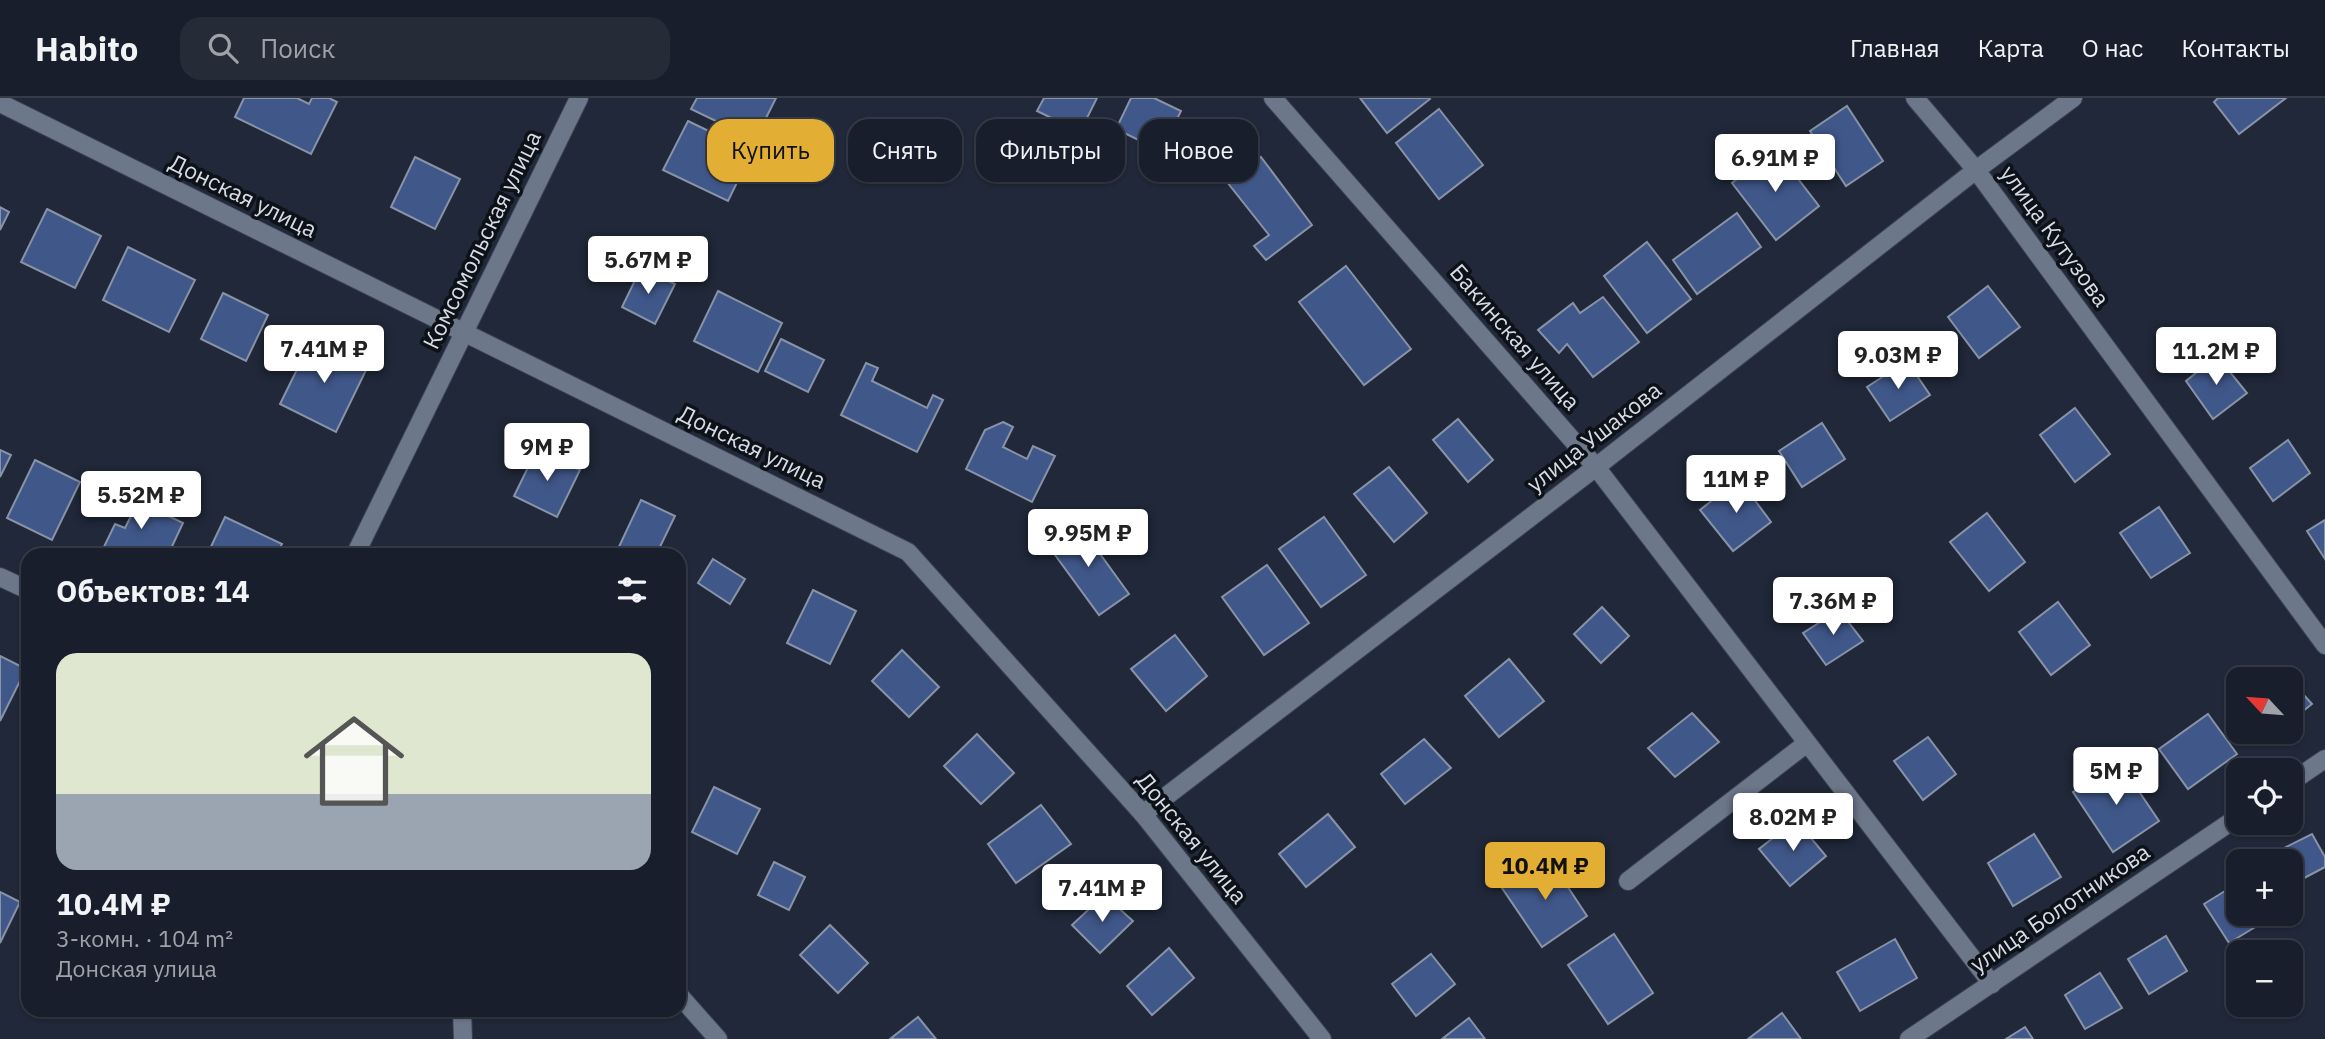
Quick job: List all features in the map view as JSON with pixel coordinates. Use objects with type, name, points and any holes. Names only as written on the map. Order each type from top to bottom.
[{"type":"street","name":"Комсомольская улица","points":[[358,548],[579,98]]},
{"type":"street","name":"Бакинская улица","points":[[1273,98],[1596,467],[1992,984]]},
{"type":"street","name":"улица Кутузова","points":[[1914,98],[1976,170],[2325,645]]},
{"type":"street","name":"улица Ушакова","points":[[1143,814],[1596,467],[1976,170],[2073,98]]},
{"type":"street","name":"Донская улица","points":[[0,103],[908,552],[1143,814],[1322,1039]]},
{"type":"street","points":[[0,577],[21,587]]},
{"type":"street","points":[[1628,881],[1807,743]]},
{"type":"street","points":[[2303,774],[2325,759]]},
{"type":"street","name":"улица Болотникова","points":[[1909,1039],[2226,825]]},
{"type":"street","points":[[686,1003],[718,1039]]},
{"type":"street","points":[[463,1039],[464,1017]]},
{"type":"building","points":[[244,98],[297,98],[309,104],[312,98],[329,98],[337,102],[311,154],[235,117]]},
{"type":"building","points":[[697,98],[776,98],[766,119],[712,119],[691,109]]},
{"type":"building","points":[[1044,98],[1097,98],[1086,119],[1053,119],[1037,111]]},
{"type":"building","points":[[1131,98],[1154,98],[1181,111],[1177,119],[1139,119],[1139,140],[1125,133],[1125,119],[1121,119]]},
{"type":"building","points":[[1360,98],[1429,98],[1430,99],[1387,133]]},
{"type":"building","points":[[2218,98],[2286,98],[2239,134],[2214,102]]},
{"type":"building","points":[[1847,106],[1883,161],[1846,186],[1810,131]]},
{"type":"building","points":[[1439,109],[1483,165],[1439,199],[1396,143]]},
{"type":"building","points":[[688,121],[707,130],[707,182],[737,182],[728,201],[663,170]]},
{"type":"building","points":[[1775,149],[1819,206],[1776,240],[1732,183]]},
{"type":"building","points":[[415,157],[460,179],[435,229],[391,207]]},
{"type":"building","points":[[1261,157],[1312,225],[1266,260],[1254,246],[1269,235],[1227,182],[1258,182],[1258,159]]},
{"type":"building","points":[[0,207],[9,212],[0,230]]},
{"type":"building","points":[[47,209],[101,236],[75,288],[21,262]]},
{"type":"building","points":[[1737,213],[1761,247],[1697,294],[1673,260]]},
{"type":"building","points":[[1647,242],[1691,299],[1647,333],[1604,276]]},
{"type":"building","points":[[128,247],[195,280],[169,332],[103,300]]},
{"type":"building","points":[[1346,266],[1411,349],[1364,385],[1299,302]]},
{"type":"building","points":[[641,268],[675,284],[655,324],[622,307]]},
{"type":"building","points":[[1988,286],[2020,327],[1979,358],[1948,317]]},
{"type":"building","points":[[718,291],[782,323],[758,372],[694,341]]},
{"type":"building","points":[[223,293],[268,315],[246,361],[201,339]]},
{"type":"building","points":[[1603,297],[1639,342],[1593,377],[1567,344],[1559,353],[1538,330],[1573,303],[1580,313]]},
{"type":"building","points":[[312,339],[368,366],[336,432],[280,404]]},
{"type":"building","points":[[781,339],[824,360],[808,392],[765,371]]},
{"type":"building","points":[[2217,356],[2247,393],[2213,419],[2186,381]]},
{"type":"building","points":[[1907,361],[1930,395],[1890,421],[1867,387]]},
{"type":"building","points":[[866,363],[878,368],[872,381],[927,408],[933,395],[943,400],[917,452],[841,415]]},
{"type":"building","points":[[2075,408],[2110,454],[2075,482],[2040,435]]},
{"type":"building","points":[[1458,419],[1493,460],[1468,482],[1433,440]]},
{"type":"building","points":[[1003,422],[1013,427],[1003,447],[1027,459],[1033,446],[1055,456],[1032,502],[966,469],[985,430]]},
{"type":"building","points":[[1822,423],[1845,459],[1802,487],[1779,451]]},
{"type":"building","points":[[2288,440],[2310,473],[2273,501],[2250,468]]},
{"type":"building","points":[[537,449],[580,470],[557,517],[514,496]]},
{"type":"building","points":[[0,450],[11,455],[0,477]]},
{"type":"building","points":[[35,460],[80,482],[52,540],[7,518]]},
{"type":"building","points":[[1389,467],[1427,513],[1394,542],[1354,494]]},
{"type":"building","points":[[1739,479],[1771,522],[1733,551],[1700,510]]},
{"type":"building","points":[[117,491],[183,523],[171,548],[103,548],[115,524],[125,528],[132,514],[110,504]]},
{"type":"building","points":[[641,500],[675,516],[659,548],[618,548]]},
{"type":"building","points":[[2159,507],[2190,553],[2151,578],[2120,533]]},
{"type":"building","points":[[1987,513],[2025,562],[1989,591],[1950,542]]},
{"type":"building","points":[[225,517],[282,544],[280,548],[210,548]]},
{"type":"building","points":[[1324,517],[1366,575],[1321,607],[1279,549]]},
{"type":"building","points":[[2325,520],[2325,559],[2307,531]]},
{"type":"building","points":[[1077,522],[1129,594],[1099,615],[1047,544]]},
{"type":"building","points":[[713,559],[745,579],[730,604],[698,583]]},
{"type":"building","points":[[1267,565],[1309,623],[1264,655],[1222,597]]},
{"type":"building","points":[[813,590],[856,611],[830,664],[787,643]]},
{"type":"building","points":[[2058,602],[2090,645],[2051,675],[2019,632]]},
{"type":"building","points":[[1602,607],[1629,636],[1601,663],[1574,634]]},
{"type":"building","points":[[1839,610],[1863,641],[1826,665],[1803,633]]},
{"type":"building","points":[[1175,635],[1207,676],[1166,711],[1131,669]]},
{"type":"building","points":[[902,650],[939,687],[909,717],[872,681]]},
{"type":"building","points":[[0,656],[21,666],[21,679],[0,721]]},
{"type":"building","points":[[1509,659],[1544,701],[1499,737],[1465,696]]},
{"type":"building","points":[[2303,694],[2312,704],[2303,711]]},
{"type":"building","points":[[1692,713],[1719,742],[1675,777],[1648,748]]},
{"type":"building","points":[[2208,714],[2226,739],[2226,744],[2230,744],[2237,754],[2226,758],[2226,762],[2188,789],[2159,749]]},
{"type":"building","points":[[977,734],[1014,773],[981,804],[944,766]]},
{"type":"building","points":[[1928,737],[1956,774],[1923,800],[1894,761]]},
{"type":"building","points":[[1424,739],[1451,768],[1405,804],[1381,774]]},
{"type":"building","points":[[2119,762],[2159,821],[2113,852],[2073,792]]},
{"type":"building","points":[[714,787],[760,809],[737,854],[692,832]]},
{"type":"building","points":[[1041,805],[1071,844],[1016,883],[988,844]]},
{"type":"building","points":[[1328,814],[1355,847],[1306,887],[1279,854]]},
{"type":"building","points":[[1796,820],[1826,856],[1790,886],[1759,849]]},
{"type":"building","points":[[2034,834],[2061,877],[2013,906],[1988,863]]},
{"type":"building","points":[[2312,834],[2325,857],[2325,867],[2303,879],[2303,849],[2282,849]]},
{"type":"building","points":[[1548,857],[1587,916],[1542,947],[1502,888]]},
{"type":"building","points":[[774,862],[805,877],[789,910],[758,895]]},
{"type":"building","points":[[2226,890],[2226,926],[2257,926],[2234,940],[2227,940],[2204,904]]},
{"type":"building","points":[[0,892],[20,902],[0,943]]},
{"type":"building","points":[[1104,895],[1133,921],[1100,953],[1072,925]]},
{"type":"building","points":[[830,925],[868,963],[838,993],[800,955]]},
{"type":"building","points":[[1614,934],[1653,993],[1608,1024],[1568,965]]},
{"type":"building","points":[[2166,936],[2187,971],[2149,994],[2128,959]]},
{"type":"building","points":[[1895,939],[1917,978],[1860,1011],[1837,972]]},
{"type":"building","points":[[1169,948],[1194,978],[1152,1015],[1127,986]]},
{"type":"building","points":[[1431,954],[1455,984],[1416,1016],[1392,984]]},
{"type":"building","points":[[2100,973],[2122,1008],[2085,1029],[2065,995]]},
{"type":"building","points":[[1782,1013],[1801,1039],[1748,1039]]},
{"type":"building","points":[[918,1017],[936,1039],[890,1039]]},
{"type":"building","points":[[1469,1018],[1485,1039],[1442,1039]]},
{"type":"building","points":[[2025,1027],[2033,1039],[2006,1039]]}]
